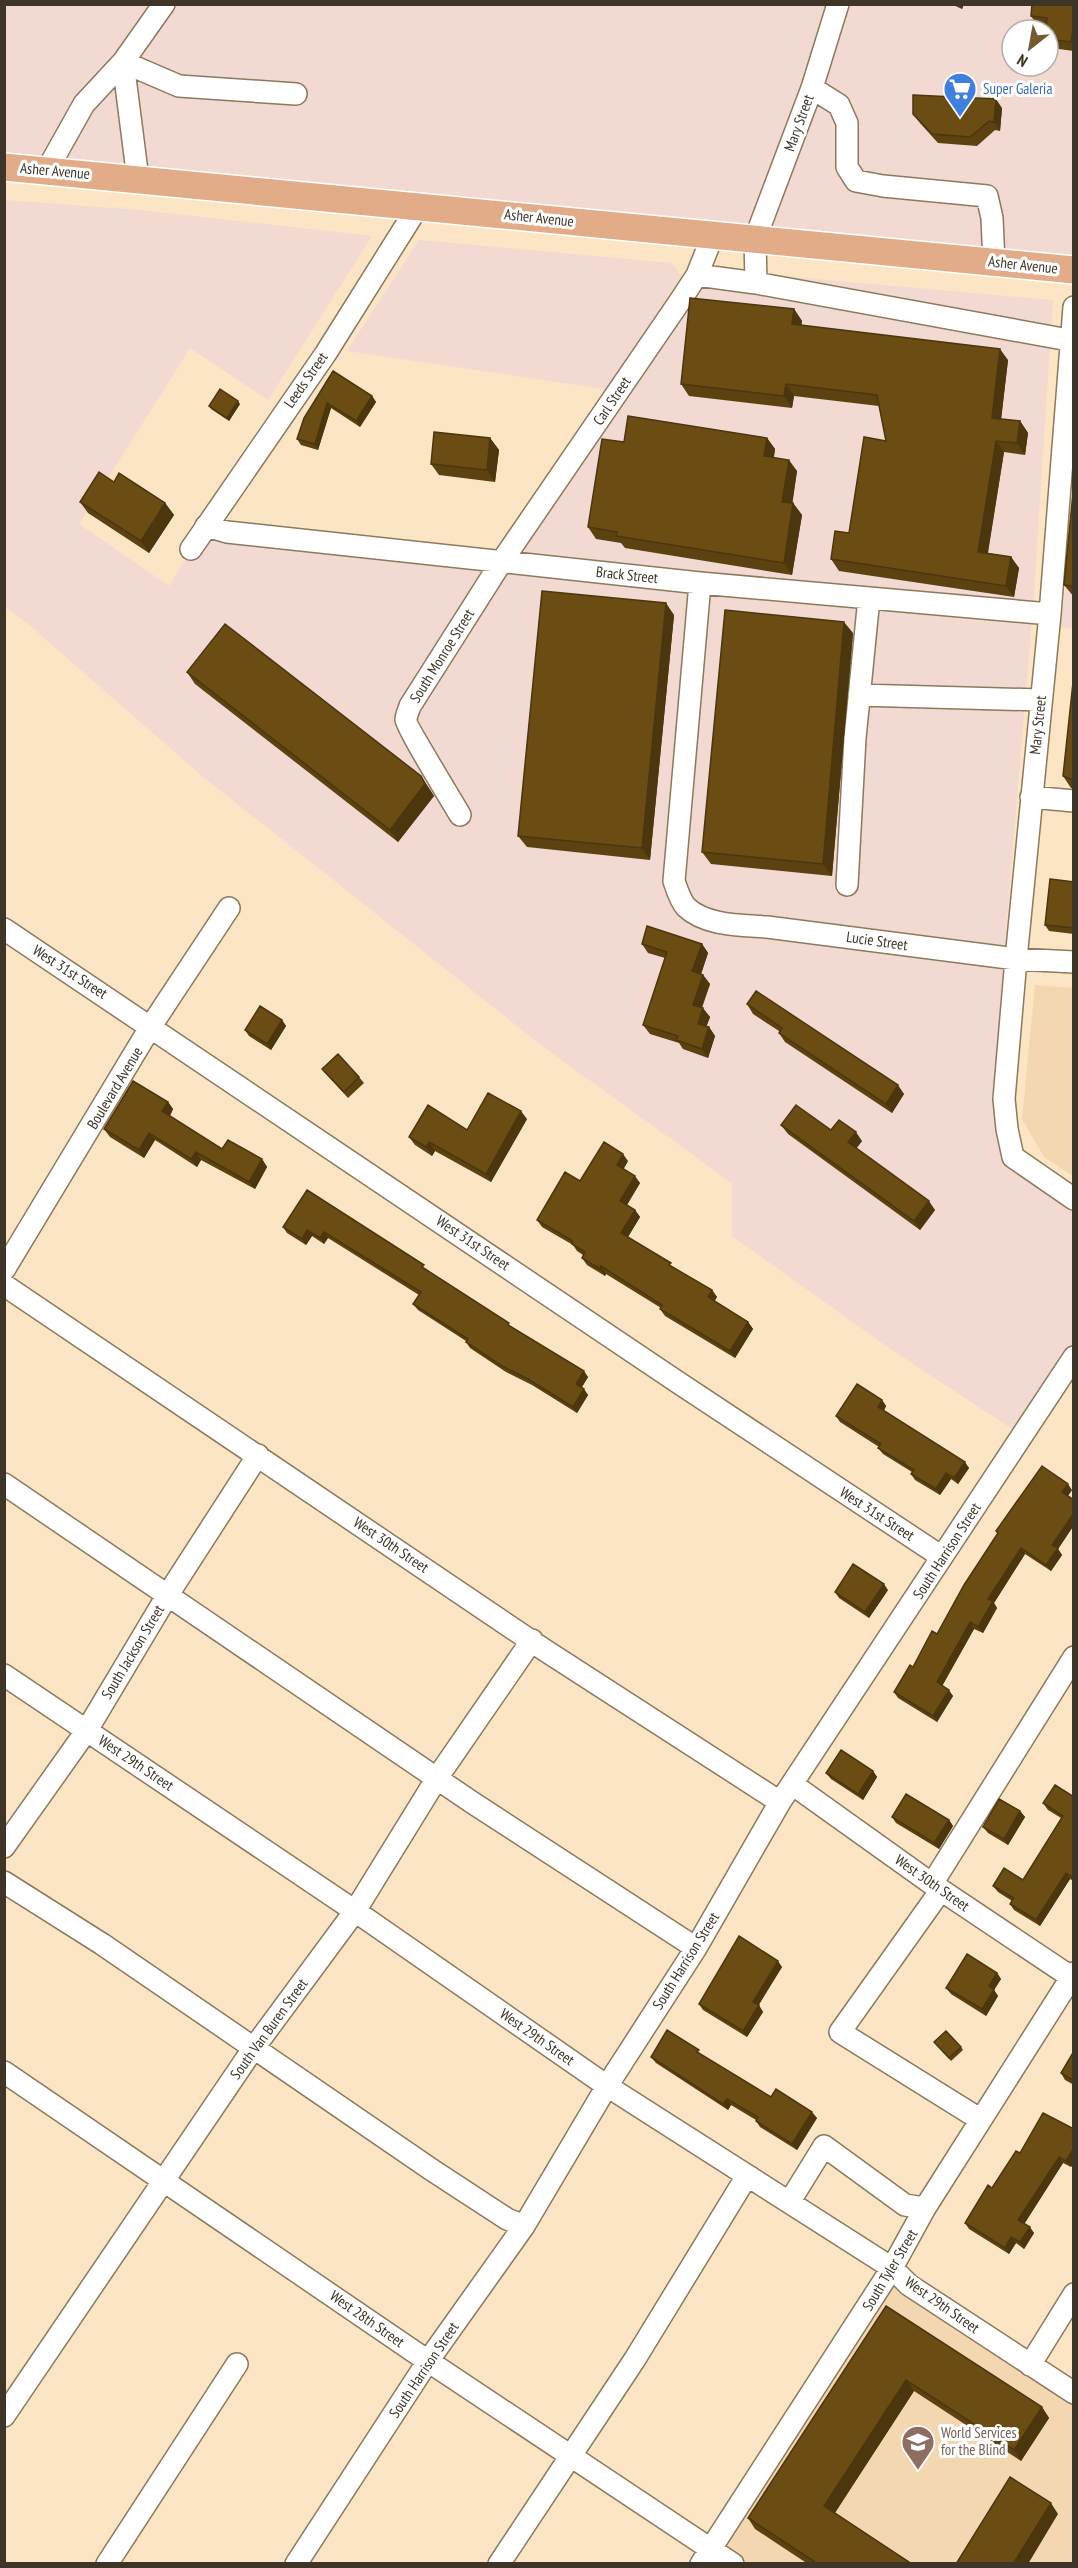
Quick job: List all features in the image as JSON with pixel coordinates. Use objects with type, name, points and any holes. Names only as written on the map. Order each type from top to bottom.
[{"type":"main road","name":"Asher Avenue","points":[[4,167],[138,178],[417,208],[1074,270]]},
{"type":"street","points":[[47,170],[84,104],[123,62],[164,4]]},
{"type":"street","name":"Mary Street","points":[[755,239],[812,88],[838,4]]},
{"type":"street","points":[[123,62],[179,86],[296,94]]},
{"type":"street","points":[[123,62],[138,178]]},
{"type":"street","points":[[812,88],[839,105],[848,123],[847,168],[856,181],[883,186],[987,196],[992,218],[994,262]]},
{"type":"street","name":"Leeds Street","points":[[191,549],[326,353],[417,208]]},
{"type":"street","name":"Carl Street","points":[[502,561],[697,275],[712,235]]},
{"type":"street","points":[[755,239],[756,284]]},
{"type":"street","points":[[697,275],[1072,341]]},
{"type":"street","name":"Mary Street","points":[[1074,307],[1050,614],[1040,700],[1004,1099],[1009,1143],[1013,1157],[1074,1199]]},
{"type":"street","name":"Brack Street","points":[[206,526],[227,532],[700,583],[1050,614]]},
{"type":"street","name":"South Monroe Street","points":[[460,815],[423,749],[409,729],[406,720],[410,706],[502,561]]},
{"type":"street","name":"Lucie Street","points":[[700,583],[674,881],[686,906],[695,913],[714,921],[1016,959],[1074,962]]},
{"type":"street","points":[[847,885],[849,824],[869,597]]},
{"type":"street","points":[[859,695],[1040,700]]},
{"type":"street","points":[[1031,797],[1074,801]]},
{"type":"street","name":"Boulevard Avenue","points":[[4,1270],[151,1026],[229,908]]},
{"type":"street","name":"West 31st Street","points":[[4,929],[942,1557]]},
{"type":"street","name":"West 30th Street","points":[[4,1285],[532,1640],[780,1802]]},
{"type":"street","name":"South Harrison Street","points":[[296,2564],[428,2361],[524,2226],[607,2086],[696,1948],[780,1802],[1074,1357]]},
{"type":"street","name":"South Jackson Street","points":[[4,1847],[87,1730],[167,1596],[258,1455]]},
{"type":"street","points":[[4,1484],[437,1778],[696,1948]]},
{"type":"street","name":"South Van Buren Street","points":[[4,2416],[253,2049],[355,1911],[437,1778],[532,1640]]},
{"type":"street","points":[[981,2120],[840,2032],[937,1887],[1074,1657]]},
{"type":"street","name":"West 29th Street","points":[[4,1675],[355,1911],[607,2086],[892,2268],[909,2285],[1074,2393]]},
{"type":"street","name":"West 30th Street","points":[[792,1784],[937,1887],[1073,1977]]},
{"type":"street","points":[[4,1882],[112,1950],[245,2041],[253,2049],[460,2188],[507,2219],[524,2226]]},
{"type":"street","name":"South Tyler Street","points":[[706,2556],[892,2268],[925,2208],[1073,1977]]},
{"type":"street","name":"West 28th Street","points":[[4,2072],[570,2456],[706,2556],[733,2564]]},
{"type":"street","points":[[790,2201],[824,2146],[905,2205],[925,2208]]},
{"type":"street","points":[[499,2564],[629,2368],[742,2184],[750,2177]]},
{"type":"street","points":[[1030,2365],[1074,2294]]},
{"type":"street","points":[[107,2564],[237,2364]]},
{"type":"shaded area","points":[[4,5],[1073,5],[1073,270],[5,170]]},
{"type":"shaded area","points":[[5,200],[139,210],[372,236],[268,400],[190,348],[79,524],[169,586],[206,526],[502,561],[714,270],[1053,300],[1033,607],[1004,953],[1007,1129],[1009,1143],[1073,1199],[1074,1354],[1023,1436],[889,1348],[732,1236],[732,1183],[545,1048],[201,775],[27,623],[5,607]]},
{"type":"shaded area","points":[[419,240],[671,263],[682,276],[619,391],[347,351]]},
{"type":"shaded area","points":[[1073,513],[1073,628],[1061,627]]},
{"type":"shaded area","points":[[1035,985],[1073,988],[1073,1176],[1044,1157],[1022,1119]]},
{"type":"shaded area","name":"World Services for the Blind","points":[[892,2271],[1073,2393],[1073,2563],[734,2564],[711,2549]]},
{"type":"building","points":[[1032,4],[1074,4],[1071,42],[1060,41],[1060,18],[1031,16]]},
{"type":"building","name":"Super Galeria","points":[[913,95],[996,99],[994,122],[989,121],[970,137],[932,134],[913,114]]},
{"type":"building","points":[[690,298],[794,309],[792,324],[1000,349],[992,418],[1020,421],[1017,443],[996,441],[978,552],[1011,557],[1006,586],[831,559],[835,531],[849,533],[864,437],[886,441],[877,395],[786,384],[784,396],[681,384]]},
{"type":"building","points":[[333,371],[372,396],[356,421],[327,403],[315,444],[297,439],[304,418]]},
{"type":"building","points":[[220,389],[238,401],[227,418],[209,406]]},
{"type":"building","points":[[628,416],[767,438],[764,456],[789,460],[782,502],[793,503],[784,563],[616,536],[617,532],[588,527],[602,439],[624,442]]},
{"type":"building","points":[[434,432],[490,438],[487,470],[431,464]]},
{"type":"building","points":[[99,472],[114,482],[119,473],[165,503],[141,541],[80,502]]},
{"type":"building","points":[[1074,483],[1074,586],[1064,585]]},
{"type":"building","points":[[542,591],[666,603],[642,848],[518,836]]},
{"type":"building","points":[[725,610],[844,622],[823,864],[702,852]]},
{"type":"building","points":[[225,624],[421,776],[425,784],[390,830],[187,672]]},
{"type":"building","points":[[1074,673],[1074,780],[1063,776]]},
{"type":"building","points":[[1050,879],[1074,882],[1074,928],[1045,925]]},
{"type":"building","points":[[647,926],[702,944],[692,971],[703,975],[693,1005],[703,1008],[698,1024],[709,1027],[702,1049],[676,1040],[678,1036],[643,1025],[667,952],[642,944]]},
{"type":"building","points":[[756,991],[898,1085],[886,1104],[779,1033],[782,1028],[747,1004]]},
{"type":"building","points":[[260,1006],[282,1020],[267,1044],[245,1030]]},
{"type":"building","points":[[338,1054],[359,1077],[344,1092],[322,1069]]},
{"type":"building","points":[[133,1081],[168,1102],[162,1111],[222,1149],[228,1140],[262,1159],[249,1182],[196,1152],[191,1159],[149,1133],[139,1150],[104,1129]]},
{"type":"building","points":[[488,1093],[521,1111],[486,1174],[429,1142],[426,1147],[409,1137],[428,1105],[467,1130]]},
{"type":"building","points":[[796,1105],[831,1130],[839,1120],[856,1132],[848,1142],[929,1201],[914,1221],[781,1125]]},
{"type":"building","points":[[604,1142],[623,1154],[617,1165],[635,1176],[620,1201],[635,1210],[621,1233],[712,1290],[708,1297],[748,1322],[730,1351],[660,1309],[662,1305],[601,1266],[600,1269],[582,1258],[585,1252],[572,1244],[573,1241],[537,1220],[565,1172],[580,1181]]},
{"type":"building","points":[[307,1190],[424,1265],[422,1267],[509,1323],[508,1325],[584,1371],[576,1384],[584,1389],[573,1407],[502,1366],[466,1342],[468,1339],[413,1304],[421,1292],[324,1232],[320,1238],[307,1230],[302,1239],[283,1227]]},
{"type":"building","points":[[857,1384],[882,1400],[878,1407],[965,1462],[954,1478],[946,1473],[936,1489],[911,1474],[914,1470],[878,1448],[881,1444],[836,1416]]},
{"type":"building","points":[[1042,1466],[1068,1484],[1062,1492],[1074,1500],[1074,1513],[1052,1545],[1058,1548],[1046,1565],[1021,1548],[988,1599],[993,1601],[978,1627],[970,1622],[937,1682],[949,1690],[933,1716],[894,1692],[910,1665],[913,1667],[932,1631],[937,1634],[964,1585],[998,1533],[996,1531]]},
{"type":"building","points":[[853,1564],[884,1584],[865,1612],[835,1592]]},
{"type":"building","points":[[841,1750],[873,1771],[858,1794],[826,1773]]},
{"type":"building","points":[[1055,1785],[1074,1797],[1074,1878],[1066,1873],[1036,1920],[1010,1904],[1014,1898],[993,1886],[1004,1868],[1023,1880],[1063,1816],[1043,1803]]},
{"type":"building","points":[[906,1794],[949,1820],[934,1843],[892,1817]]},
{"type":"building","points":[[999,1799],[1020,1811],[1004,1839],[983,1827]]},
{"type":"building","points":[[739,1936],[778,1961],[753,2002],[759,2005],[743,2031],[699,2004]]},
{"type":"building","points":[[967,1954],[997,1973],[989,1986],[994,1990],[982,2009],[946,1988]]},
{"type":"building","points":[[667,2030],[699,2050],[697,2052],[771,2097],[776,2089],[812,2112],[792,2144],[756,2121],[758,2117],[727,2099],[723,2104],[651,2057]]},
{"type":"building","points":[[946,2031],[961,2047],[949,2058],[934,2042]]},
{"type":"building","points":[[1074,2051],[1074,2081],[1061,2073]]},
{"type":"building","points":[[1043,2113],[1074,2129],[1074,2148],[1066,2161],[1059,2157],[1018,2220],[1030,2227],[1020,2242],[1011,2237],[1005,2248],[965,2223],[988,2185],[992,2188],[1016,2151],[1020,2153]]},
{"type":"building","points":[[886,2306],[1042,2407],[1014,2450],[906,2380],[824,2506],[912,2564],[818,2564],[748,2518]]},
{"type":"building","points":[[1010,2477],[1051,2503],[1013,2564],[956,2564]]},
{"type":"place","name":"Super Galeria","points":[[960,118]]},
{"type":"place","name":"World Services for the Blind","points":[[918,2471]]}]
